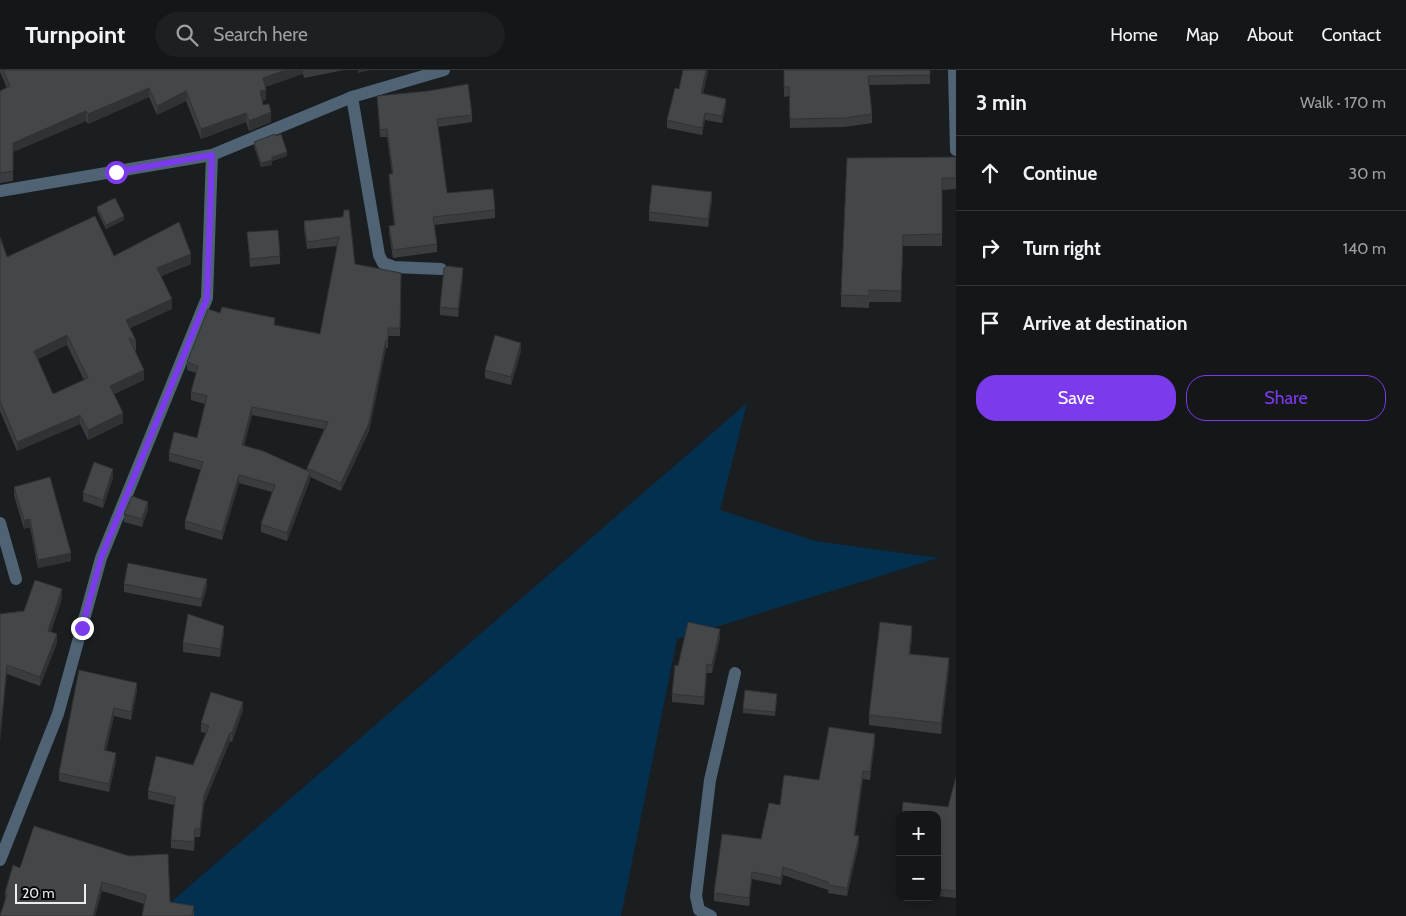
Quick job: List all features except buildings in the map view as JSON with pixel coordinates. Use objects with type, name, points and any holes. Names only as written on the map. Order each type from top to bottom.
[{"type":"street","points":[[0,191],[212,155],[352,98],[444,70]]},
{"type":"street","points":[[954,70],[956,150]]},
{"type":"street","points":[[352,98],[379,255],[383,263],[394,267],[441,269]]},
{"type":"street","points":[[0,860],[58,714],[101,558],[207,298],[212,155]]},
{"type":"street","points":[[0,523],[16,579]]},
{"type":"street","points":[[711,916],[699,910],[696,896],[710,780],[735,673]]},
{"type":"shaded area","points":[[747,403],[720,510],[815,541],[938,558],[677,639],[621,916],[155,916]]},
{"type":"route","points":[[82,628],[101,558],[207,298],[212,155],[116,172]]}]
